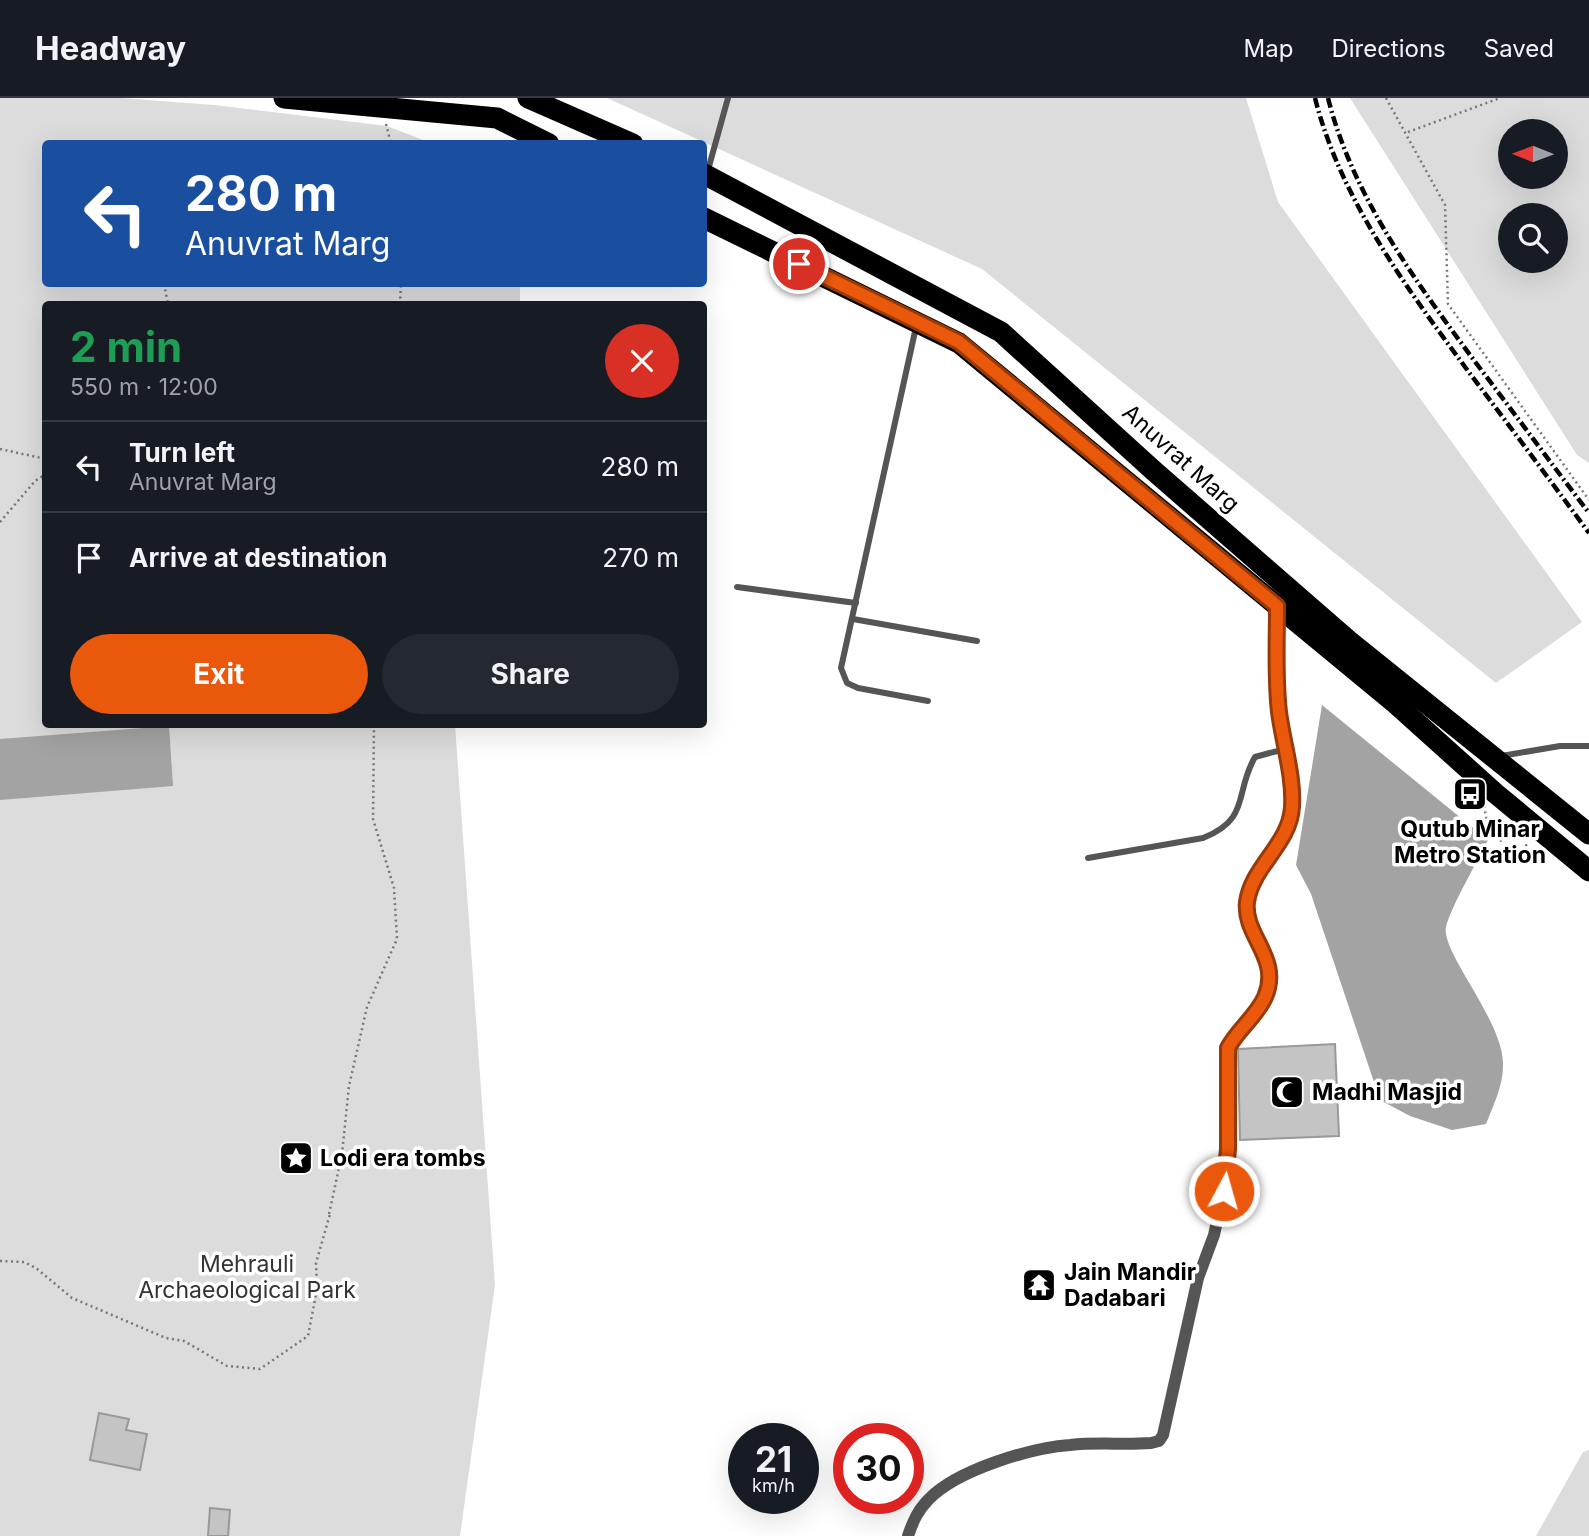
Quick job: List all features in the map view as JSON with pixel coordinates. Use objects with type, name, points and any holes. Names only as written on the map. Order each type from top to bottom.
[{"type":"highway","points":[[284,98],[497,118],[541,140]]},
{"type":"highway","points":[[528,98],[624,140]]},
{"type":"highway","name":"Anuvrat Marg","points":[[707,176],[1001,332],[1282,583],[1589,834]]},
{"type":"highway","points":[[707,219],[959,342],[1277,606],[1589,871]]},
{"type":"street","points":[[908,1536],[916,1514],[930,1497],[953,1481],[975,1472],[1045,1448],[1151,1443],[1159,1441],[1163,1435],[1198,1278],[1214,1236],[1225,1186],[1228,1048],[1235,1034],[1258,1011],[1266,995],[1268,960],[1248,919],[1249,890],[1289,822],[1292,807],[1277,695],[1277,606]]},
{"type":"lane","points":[[707,168],[728,98]]},
{"type":"lane","points":[[918,321],[841,668],[847,683],[928,701]]},
{"type":"lane","points":[[737,587],[856,603]]},
{"type":"lane","points":[[853,619],[977,641]]},
{"type":"lane","points":[[1492,757],[1560,746],[1589,746]]},
{"type":"lane","points":[[1088,858],[1203,838],[1220,831],[1234,817],[1255,757],[1285,750]]},
{"type":"path","points":[[1386,98],[1445,205],[1448,304],[1589,500]]},
{"type":"path","points":[[1408,132],[1500,98]]},
{"type":"path","points":[[0,449],[42,457]]},
{"type":"path","points":[[0,522],[27,489],[42,477]]},
{"type":"path","points":[[329,1214],[342,1154],[349,1086],[367,1007],[397,939],[394,888],[373,819],[374,728]]},
{"type":"path","points":[[1487,821],[1515,861]]},
{"type":"path","points":[[0,1261],[24,1262],[36,1268],[72,1298],[166,1338],[184,1341],[227,1366],[260,1369],[308,1336],[317,1289],[316,1263],[331,1205]]},
{"type":"green space","name":"Mehrauli Archaeological Park","points":[[0,98],[121,98],[214,105],[387,126],[423,140],[42,140],[42,287],[520,287],[520,301],[42,301],[42,728],[455,728],[495,1285],[460,1536],[0,1536]]},
{"type":"green space","points":[[607,98],[1246,98],[1278,202],[1582,622],[1496,683],[982,269],[707,144],[707,140],[699,140]]},
{"type":"green space","points":[[1350,98],[1589,98],[1589,463],[1577,455]]},
{"type":"green space","points":[[1589,1450],[1589,1536],[1536,1536],[1583,1452]]},
{"type":"shaded area","points":[[1322,705],[1488,840],[1458,897],[1446,927],[1453,953],[1483,1007],[1500,1046],[1502,1079],[1486,1124],[1452,1130],[1410,1116],[1380,1100],[1311,894],[1296,865]]},
{"type":"shaded area","points":[[169,728],[173,786],[0,800],[0,739]]},
{"type":"building","name":"Madhi Masjid","points":[[1335,1044],[1339,1136],[1240,1140],[1238,1049]]},
{"type":"building","points":[[99,1413],[129,1419],[126,1430],[147,1434],[140,1470],[90,1460]]},
{"type":"building","points":[[210,1508],[230,1510],[228,1536],[208,1536]]},
{"type":"railway","points":[[1315,98],[1327,136],[1359,209],[1401,278],[1589,533]]},
{"type":"railway","points":[[1328,98],[1353,170],[1409,270],[1589,513]]},
{"type":"place","name":"Qutub Minar Metro Station","points":[[1470,794]]},
{"type":"place","name":"Madhi Masjid","points":[[1287,1092]]},
{"type":"place","name":"Lodi era tombs","points":[[296,1158]]},
{"type":"place","name":"Jain Mandir Dadabari","points":[[1039,1285]]},
{"type":"route","points":[[799,264],[959,342],[1277,606],[1277,695],[1292,807],[1284,835],[1256,875],[1249,890],[1248,919],[1268,960],[1270,975],[1266,995],[1258,1011],[1235,1034],[1228,1048],[1228,1149],[1224,1191]]}]
